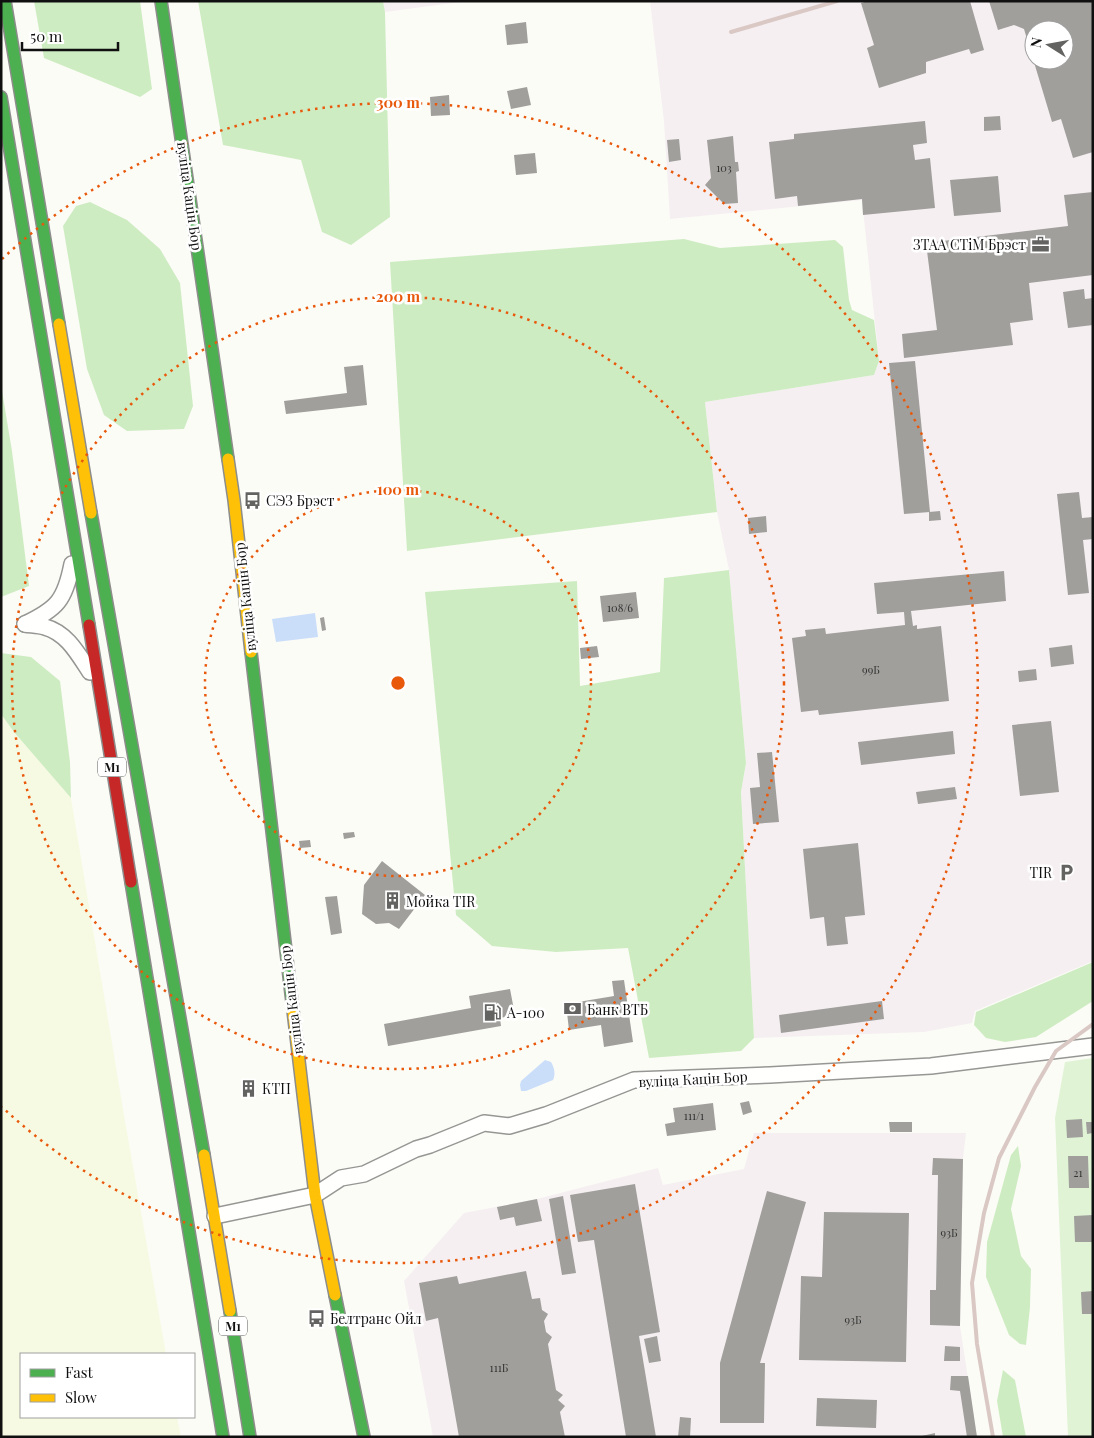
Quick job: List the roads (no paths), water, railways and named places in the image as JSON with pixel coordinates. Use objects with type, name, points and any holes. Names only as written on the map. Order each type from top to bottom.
[{"type":"main road","name":"М1","points":[[5,1],[106,602],[215,1216],[250,1437]]},
{"type":"main road","name":"вуліца Кацін Бор","points":[[161,1],[234,500],[315,1195],[364,1437]]},
{"type":"main road","name":"М1","points":[[1,97],[223,1437]]},
{"type":"street","points":[[76,545],[69,579],[63,595],[54,607],[44,615],[24,624],[44,627],[58,632],[71,644],[99,688]]},
{"type":"street","name":"вуліца Кацін Бор","points":[[215,1216],[315,1195],[341,1178],[364,1174],[416,1149],[467,1130],[484,1124],[509,1126],[546,1115],[634,1080],[930,1066],[1093,1046]]},
{"type":"water","points":[[315,613],[318,637],[276,642],[272,619]]},
{"type":"water","points":[[545,1060],[551,1062],[553,1066],[553,1080],[526,1091],[521,1091],[521,1081]]},
{"type":"railway","points":[[731,32],[837,1]]},
{"type":"railway","points":[[993,1437],[977,1344],[972,1283],[984,1213],[999,1158],[1035,1087],[1056,1051],[1093,1024]]},
{"type":"place","name":"ЗТАА СТіМ Брэст","points":[[1040,244]]},
{"type":"place","name":"СЭЗ Брэст","points":[[252,500]]},
{"type":"place","name":"TIR","points":[[1066,872]]},
{"type":"place","name":"Мойка TIR","points":[[392,901]]},
{"type":"place","name":"Банк ВТБ","points":[[573,1009]]},
{"type":"place","name":"А-100","points":[[493,1012]]},
{"type":"place","name":"КТП","points":[[248,1088]]},
{"type":"place","name":"Белтранс Ойл","points":[[316,1318]]}]
